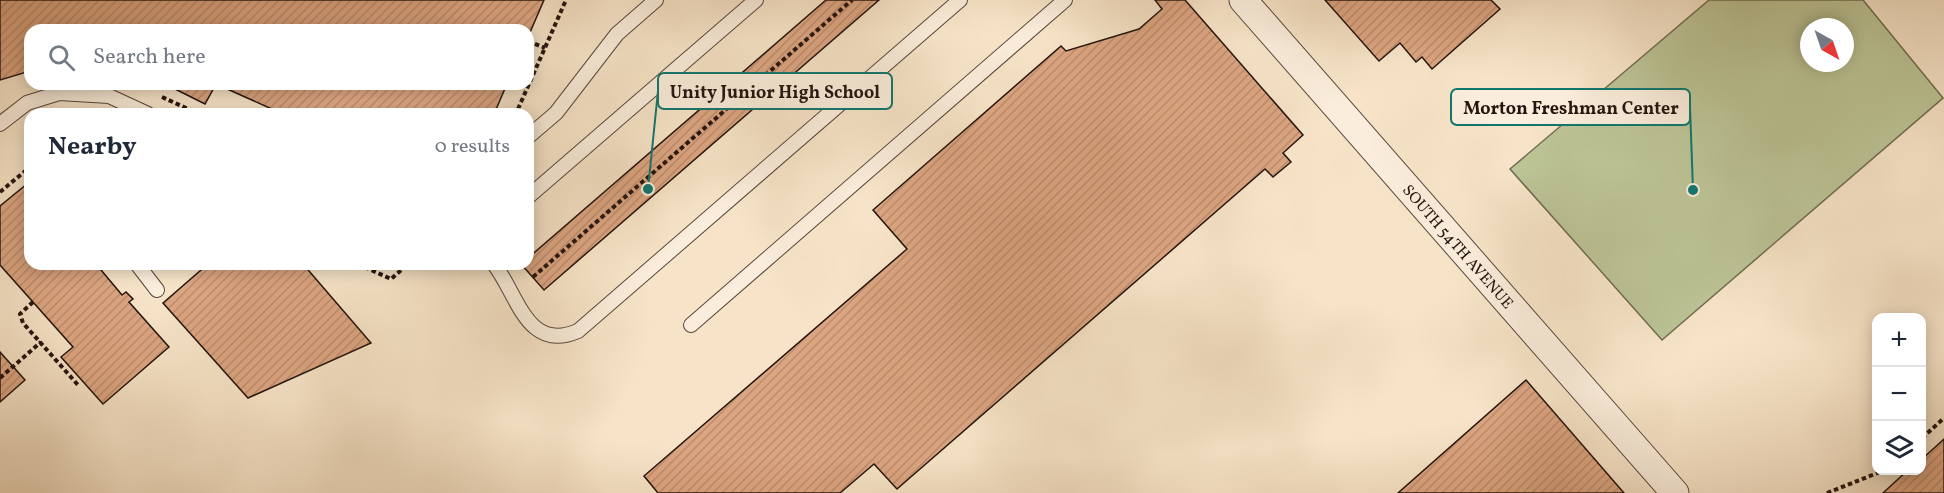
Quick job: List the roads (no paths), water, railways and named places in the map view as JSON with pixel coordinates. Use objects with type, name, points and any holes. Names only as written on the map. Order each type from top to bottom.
[{"type":"street","name":"SOUTH 54TH AVENUE","points":[[1243,0],[1675,493]]},
{"type":"lane","points":[[534,132],[556,113],[617,34],[656,0]]},
{"type":"lane","points":[[534,192],[756,0]]},
{"type":"lane","points":[[498,270],[527,320],[544,335],[564,337],[578,331],[960,0]]},
{"type":"lane","points":[[691,325],[1065,0]]},
{"type":"lane","points":[[0,124],[27,103],[59,93],[109,96],[135,108]]},
{"type":"lane","points":[[142,270],[157,290]]},
{"type":"place","name":"Unity Junior High School","points":[[648,189]]},
{"type":"place","name":"Morton Freshman Center","points":[[1693,190]]}]
